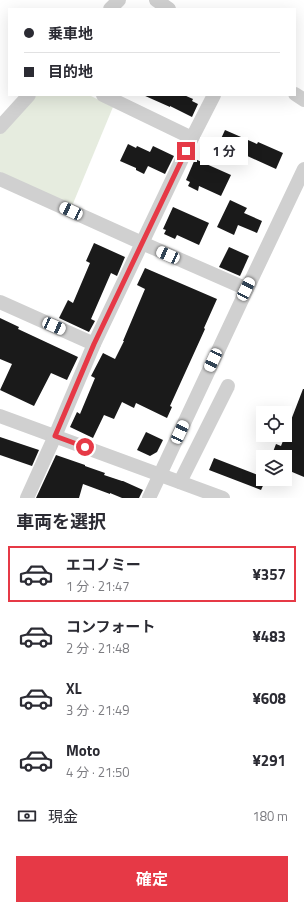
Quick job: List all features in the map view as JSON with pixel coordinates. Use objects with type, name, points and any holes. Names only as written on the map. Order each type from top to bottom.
[{"type":"street","points":[[111,8],[119,0]]},
{"type":"street","points":[[156,0],[168,8]]},
{"type":"street","points":[[0,127],[28,96]]},
{"type":"street","points":[[105,96],[192,138]]},
{"type":"street","points":[[27,498],[94,344],[213,96]]},
{"type":"street","points":[[149,498],[246,289],[304,169]]},
{"type":"street","points":[[0,178],[246,289]]},
{"type":"street","points":[[0,302],[94,344]]},
{"type":"street","points":[[180,482],[228,386]]},
{"type":"street","points":[[0,416],[223,498]]},
{"type":"shaded area","points":[[36,96],[91,96],[113,107],[72,206],[0,172],[0,134]]},
{"type":"building","points":[[145,96],[186,96],[193,99],[192,101],[198,104],[192,117]]},
{"type":"building","points":[[225,130],[257,144],[258,142],[283,153],[276,169],[219,143]]},
{"type":"building","points":[[128,144],[150,152],[153,146],[174,156],[165,174],[148,166],[144,174],[136,170],[136,168],[120,161]]},
{"type":"building","points":[[195,159],[231,175],[221,196],[199,186],[198,191],[188,186],[190,182],[186,180]]},
{"type":"building","points":[[230,200],[247,208],[244,213],[262,221],[257,233],[238,225],[234,235],[217,227]]},
{"type":"building","points":[[173,207],[209,223],[199,245],[177,235],[175,239],[164,234],[166,230],[163,229]]},
{"type":"building","points":[[94,243],[125,257],[117,276],[111,273],[91,319],[95,321],[89,332],[59,318],[68,300],[73,303],[90,263],[86,261]]},
{"type":"building","points":[[229,247],[249,256],[240,276],[219,267]]},
{"type":"building","points":[[145,268],[217,299],[170,406],[172,407],[167,418],[136,403],[134,408],[122,402],[114,419],[104,415],[93,438],[70,427],[77,412],[80,414],[95,378],[91,376],[103,353],[115,359],[124,341],[145,289],[137,285]]},
{"type":"building","points":[[0,318],[19,327],[18,329],[78,357],[67,380],[51,373],[34,406],[0,390],[12,364],[0,359]]},
{"type":"building","points":[[304,389],[304,477],[292,472],[292,450],[274,450],[276,444],[281,446],[283,442],[292,442],[292,418]]},
{"type":"building","points":[[146,432],[163,440],[157,452],[150,456],[137,450]]},
{"type":"building","points":[[0,437],[39,450],[32,466],[0,455]]},
{"type":"building","points":[[56,455],[105,473],[104,475],[123,481],[143,490],[139,498],[122,498],[83,484],[79,498],[36,498]]},
{"type":"building","points":[[214,458],[256,474],[256,486],[263,486],[261,490],[209,470]]},
{"type":"route","points":[[85,447],[55,436],[94,344],[186,151]]}]
